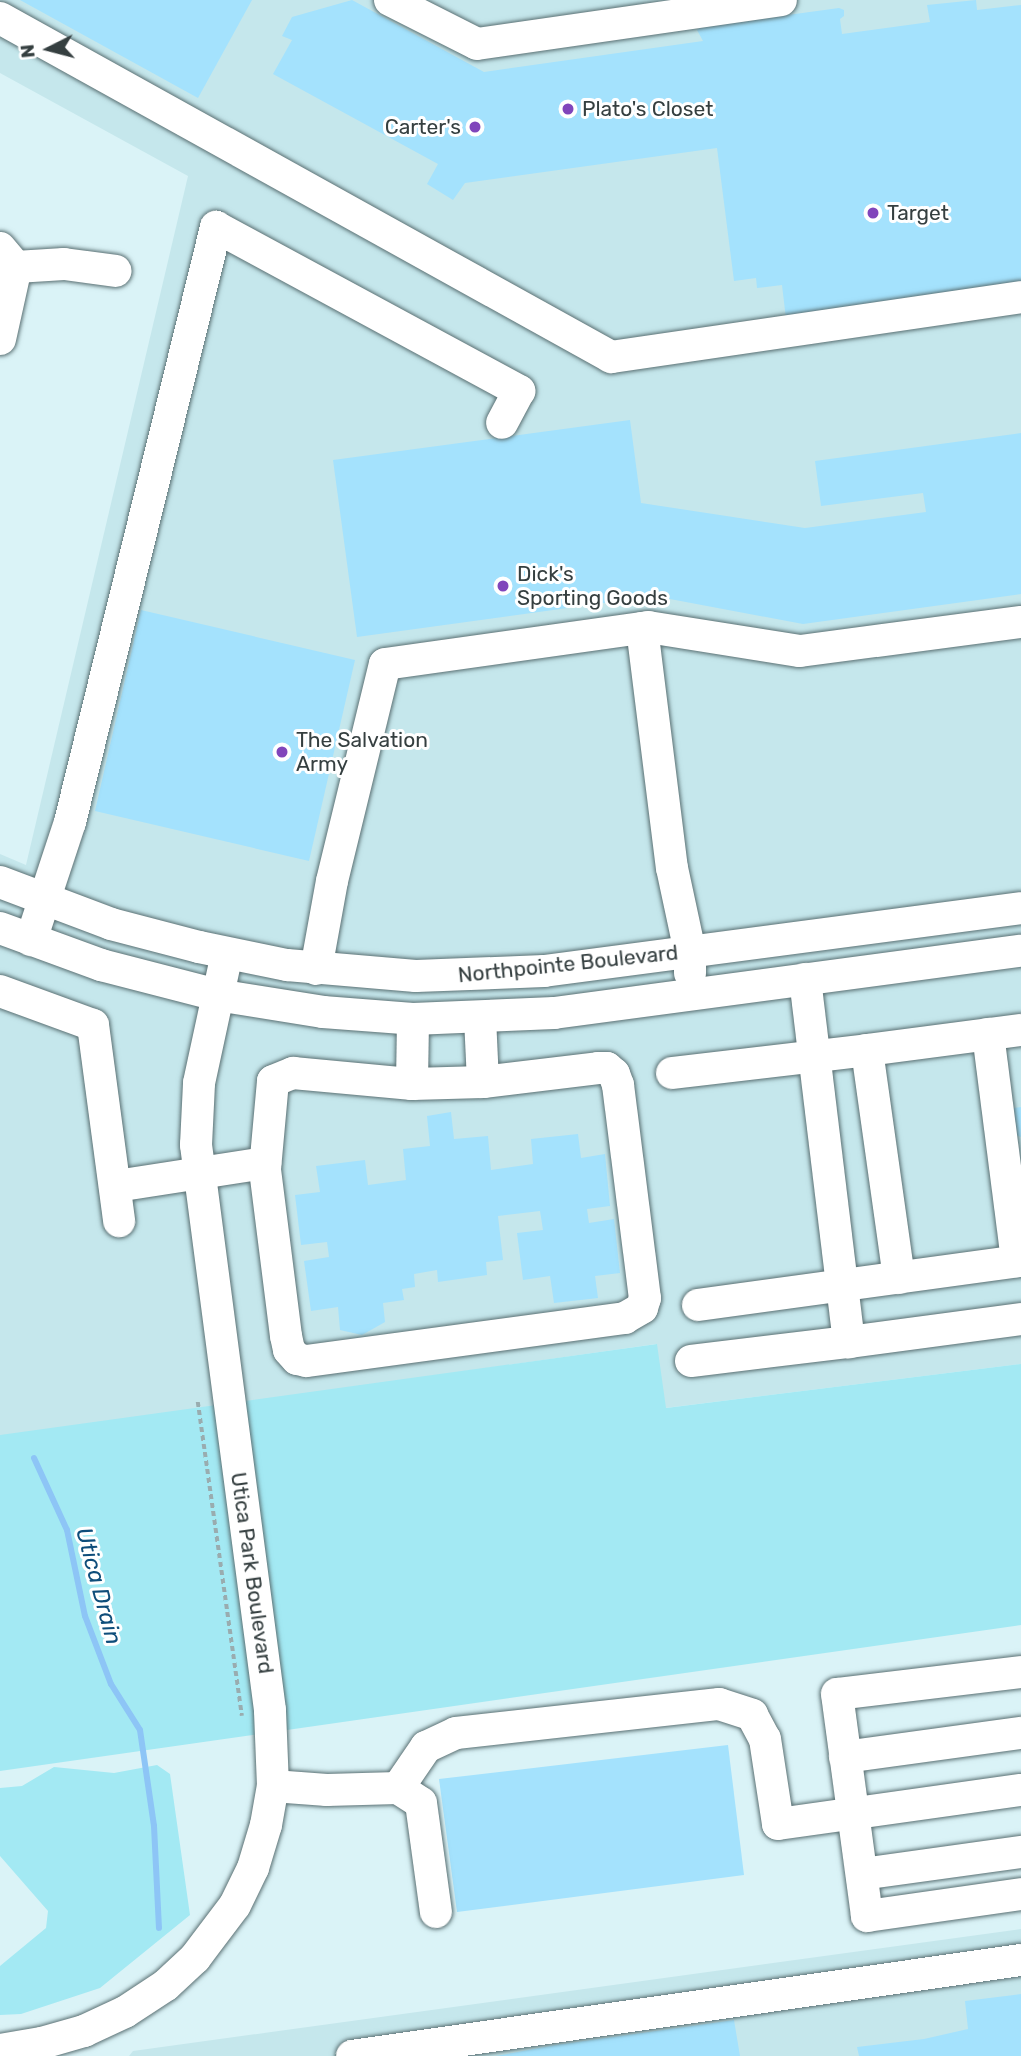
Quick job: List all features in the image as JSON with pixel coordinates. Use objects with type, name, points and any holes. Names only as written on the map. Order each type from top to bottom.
[{"type":"street","points":[[390,0],[477,44],[655,9],[781,0]]},
{"type":"street","points":[[0,18],[611,357],[1021,298]]},
{"type":"street","points":[[31,940],[70,822],[216,227],[519,391],[502,423]]},
{"type":"street","points":[[0,339],[8,257],[116,271]]},
{"type":"street","points":[[316,969],[331,881],[384,664],[642,628],[800,651],[1021,622]]},
{"type":"street","points":[[642,628],[672,868],[692,964],[687,983],[670,998]]},
{"type":"street","name":"Northpointe Boulevard","points":[[0,882],[111,924],[227,954],[316,969],[416,976],[497,975],[1017,909]]},
{"type":"street","points":[[1017,909],[1020,951]]},
{"type":"street","name":"Northpointe Boulevard","points":[[0,928],[136,976],[217,995],[323,1012],[413,1019],[554,1013],[1020,951]]},
{"type":"street","name":"Utica Park Boulevard","points":[[0,2050],[63,2038],[105,2022],[147,1999],[181,1973],[223,1923],[244,1886],[261,1846],[273,1786],[270,1710],[198,1174],[197,1102],[227,954]]},
{"type":"street","points":[[805,979],[849,1342]]},
{"type":"street","points":[[0,991],[93,1025],[119,1221]]},
{"type":"street","points":[[480,1018],[483,1082]]},
{"type":"street","points":[[412,1084],[413,1019]]},
{"type":"street","points":[[672,1073],[815,1058],[1021,1030]]},
{"type":"street","points":[[698,1305],[1019,1261],[988,1034]]},
{"type":"street","points":[[867,1050],[899,1278]]},
{"type":"street","points":[[598,1068],[607,1068],[614,1074],[645,1298],[642,1308],[633,1315],[306,1361],[297,1359],[289,1350],[286,1336],[265,1163],[271,1091],[277,1077],[293,1073],[412,1084],[483,1082],[598,1068]]},
{"type":"street","points":[[116,1186],[265,1163]]},
{"type":"street","points":[[691,1361],[1021,1319]]},
{"type":"street","points":[[1021,1672],[837,1694],[851,1814],[867,1916],[1021,1894]]},
{"type":"street","points":[[398,1788],[426,1747],[456,1732],[719,1704],[752,1714],[765,1739],[778,1824],[1021,1790]]},
{"type":"street","points":[[845,1757],[1021,1734]]},
{"type":"street","points":[[273,1786],[327,1790],[398,1788],[421,1803],[436,1912]]},
{"type":"street","points":[[862,1874],[1021,1852]]},
{"type":"street","points":[[352,2056],[1021,1961]]},
{"type":"path","points":[[198,1402],[243,1721]]},
{"type":"shaded area","points":[[0,0],[1021,0],[1021,1364],[665,1408],[656,1344],[0,1437],[0,854],[26,865],[188,176],[0,73]]},
{"type":"shaded area","points":[[657,1344],[666,1408],[1021,1364],[1021,1625],[0,1771],[0,1435]]},
{"type":"shaded area","points":[[157,1765],[170,1774],[190,1915],[100,1988],[21,2014],[0,2015],[0,1966],[46,1928],[48,1911],[0,1856],[0,1788],[22,1786],[54,1767],[114,1773]]},
{"type":"shaded area","points":[[1021,1929],[1021,2056],[129,2056],[133,2051]]},
{"type":"building","points":[[20,0],[252,0],[198,98]]},
{"type":"building","name":"Target","points":[[352,0],[484,72],[703,41],[697,30],[701,27],[839,8],[844,10],[844,16],[840,19],[842,34],[930,22],[927,5],[976,0],[977,10],[1021,5],[1021,288],[786,319],[782,285],[757,288],[756,278],[734,281],[717,148],[465,183],[453,200],[427,184],[438,164],[273,74],[292,40],[282,36],[292,17]]},
{"type":"building","points":[[630,420],[641,503],[805,528],[926,512],[923,493],[821,506],[815,461],[1021,433],[1021,594],[803,624],[654,596],[357,637],[333,460]]},
{"type":"building","points":[[141,610],[355,660],[309,861],[95,811]]},
{"type":"building","points":[[1021,1107],[1021,1137],[1015,1135],[1005,1109]]},
{"type":"building","points":[[451,1112],[454,1139],[488,1136],[491,1170],[533,1164],[531,1139],[578,1134],[581,1158],[605,1154],[610,1206],[587,1209],[589,1223],[614,1219],[620,1273],[595,1276],[598,1298],[554,1303],[550,1276],[523,1280],[517,1233],[543,1230],[540,1211],[498,1216],[503,1260],[486,1262],[487,1275],[438,1282],[437,1270],[414,1274],[415,1287],[402,1289],[404,1300],[383,1303],[385,1322],[362,1335],[340,1330],[338,1307],[311,1311],[304,1261],[329,1257],[327,1242],[301,1245],[295,1195],[320,1192],[316,1166],[365,1160],[368,1185],[406,1180],[403,1149],[430,1146],[427,1116]]},
{"type":"building","points":[[728,1745],[744,1875],[457,1912],[439,1779]]},
{"type":"building","points":[[1021,1994],[1021,2056],[859,2056],[857,2047],[924,2039],[968,2029],[965,2001]]},
{"type":"building","points":[[734,2020],[740,2056],[496,2056],[555,2045]]},
{"type":"waterway","name":"Utica Drain","points":[[34,1458],[67,1530],[85,1616],[111,1684],[140,1730],[154,1826],[159,1928]]},
{"type":"place","name":"Plato's Closet","points":[[568,109]]},
{"type":"place","name":"Carter's","points":[[475,127]]},
{"type":"place","name":"Target","points":[[873,213]]},
{"type":"place","name":"Dick's Sporting Goods","points":[[503,586]]},
{"type":"place","name":"The Salvation Army","points":[[282,752]]}]
